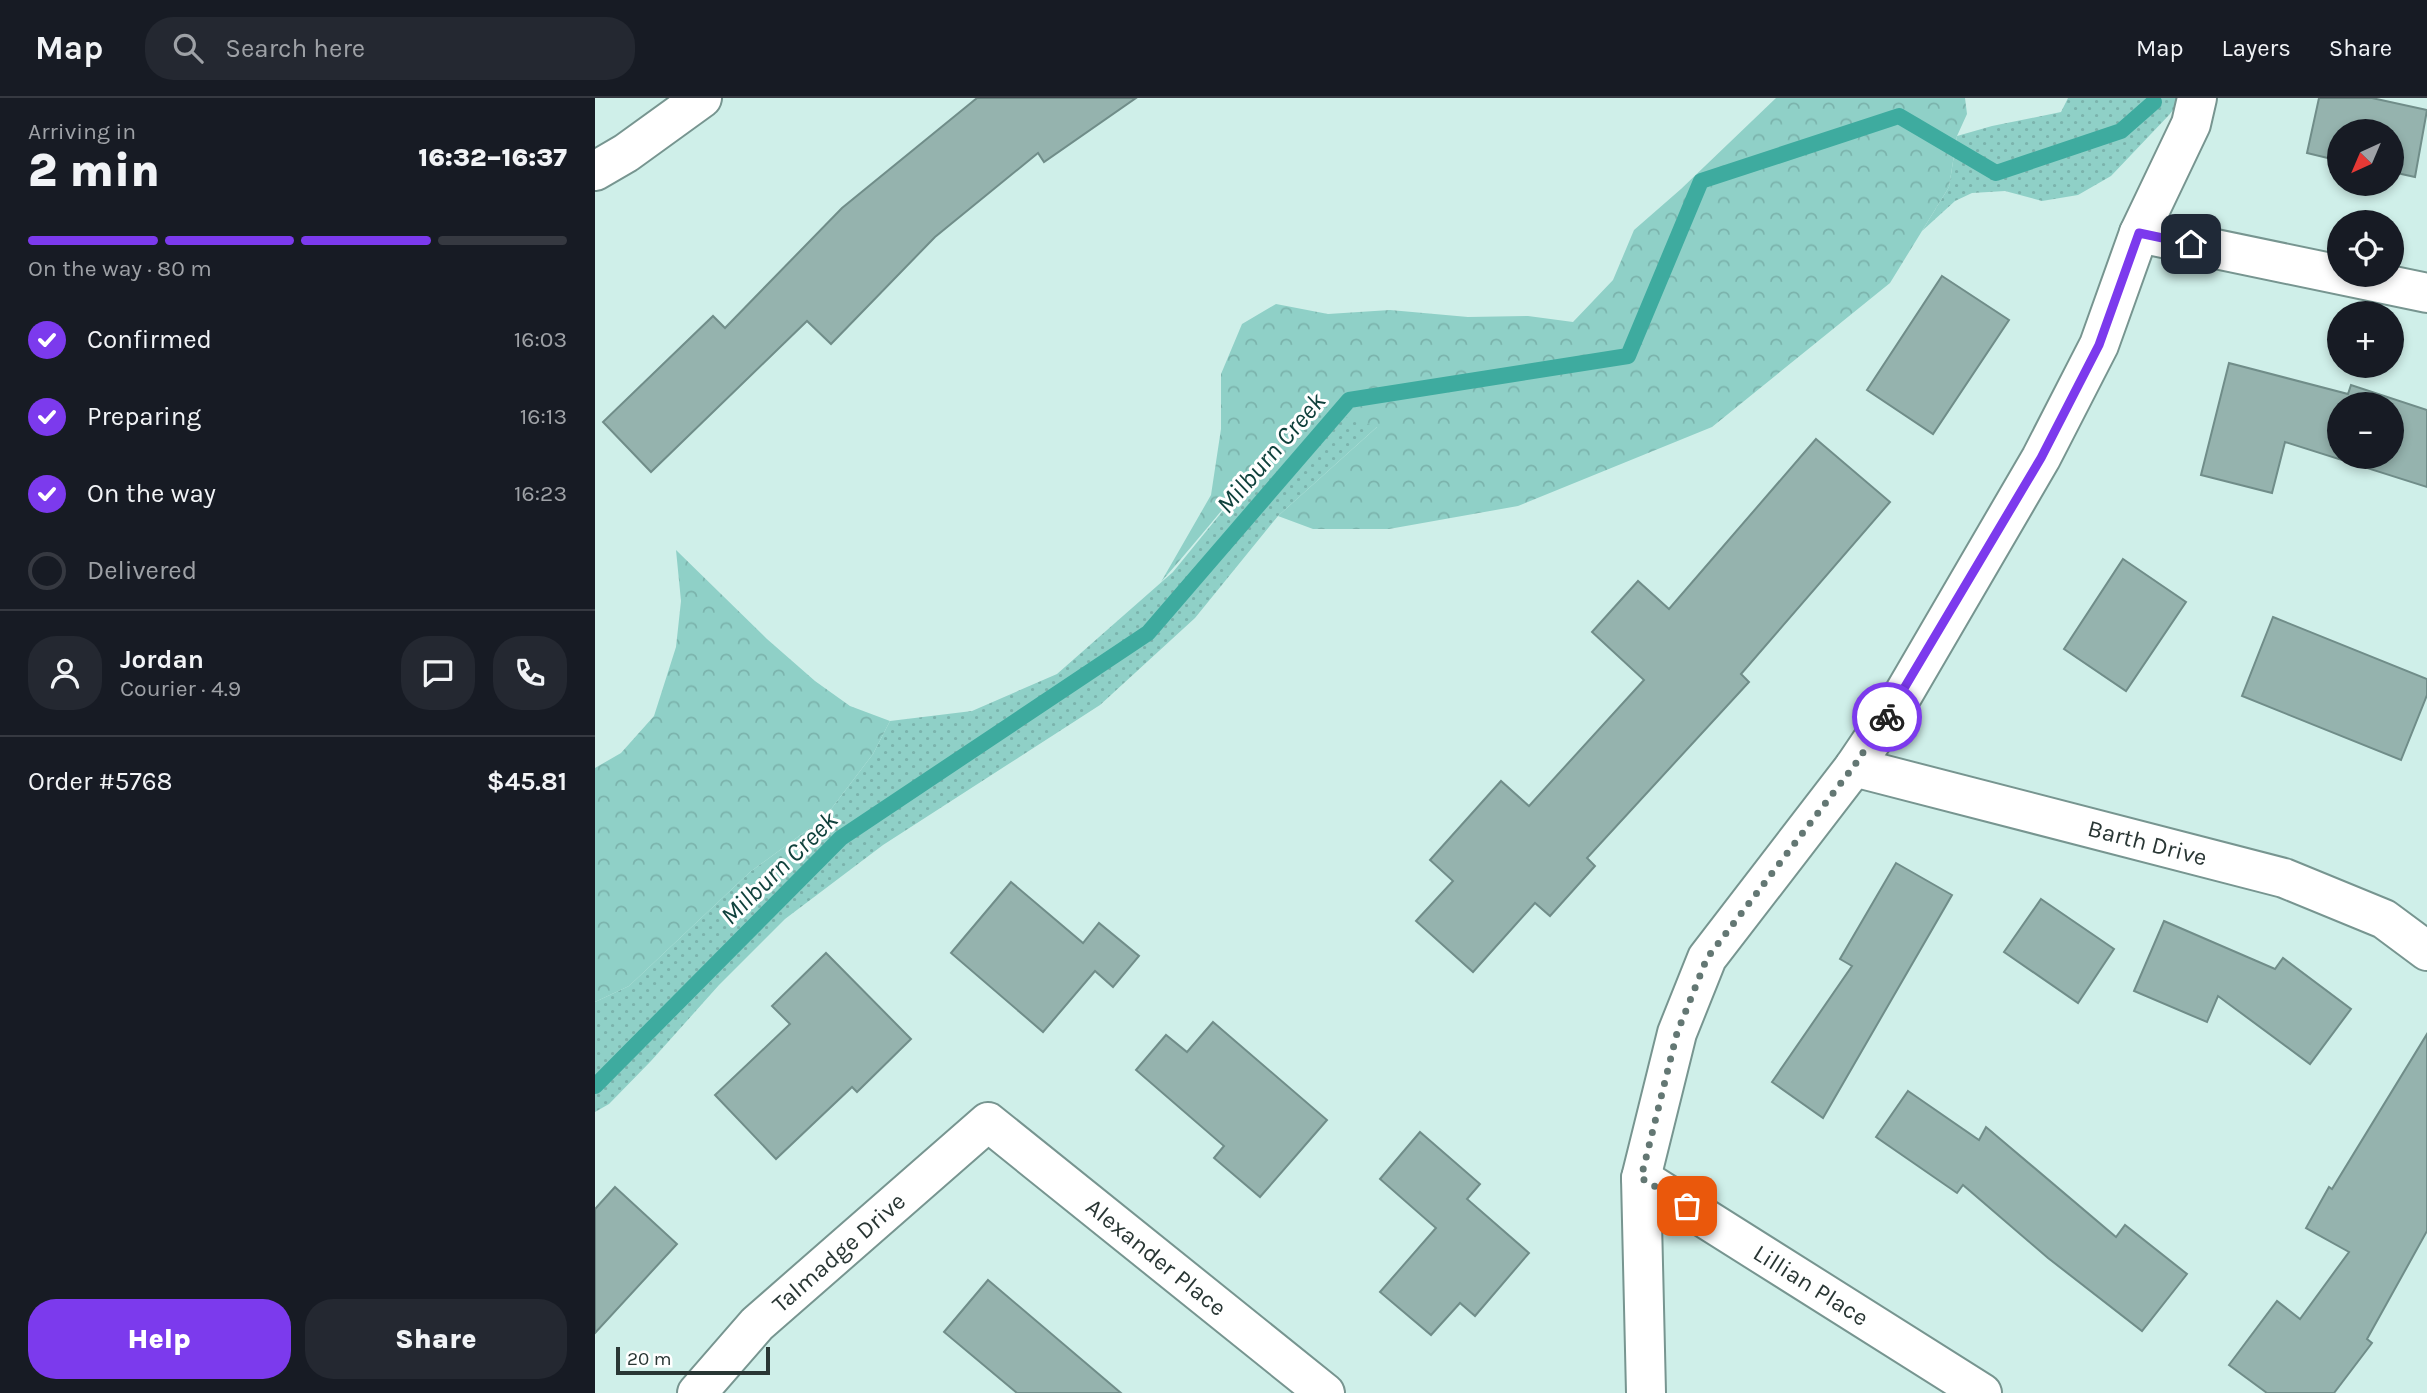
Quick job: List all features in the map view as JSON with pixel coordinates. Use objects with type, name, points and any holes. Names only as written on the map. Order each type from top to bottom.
[{"type":"street","points":[[595,171],[627,153],[702,98]]},
{"type":"street","points":[[1646,1393],[1641,1178],[1677,1033],[1707,958],[1854,766],[1903,693],[2041,458],[2099,345],[2139,233],[2190,124],[2197,98]]},
{"type":"street","points":[[2139,233],[2427,293]]},
{"type":"street","name":"Barth Drive","points":[[1854,766],[2284,878],[2384,919],[2427,951]]},
{"type":"street","name":"Talmadge Drive","points":[[697,1393],[757,1324],[988,1122]]},
{"type":"street","name":"Alexander Place","points":[[988,1122],[1325,1393]]},
{"type":"street","name":"Lillian Place","points":[[1641,1178],[1982,1393]]},
{"type":"green space","points":[[1776,98],[1965,98],[1967,114],[1957,136],[1949,187],[1890,283],[1712,427],[1518,506],[1389,529],[1313,529],[1278,516],[1377,427],[1313,407],[1161,582],[1211,495],[1221,429],[1221,374],[1242,324],[1276,304],[1328,314],[1390,310],[1468,317],[1528,316],[1573,322],[1613,280],[1634,230]]},
{"type":"green space","points":[[2068,98],[2183,98],[2111,176],[2078,195],[2042,201],[2005,191],[1972,193],[1955,201],[1922,231],[1949,187],[1957,136],[2061,112]]},
{"type":"green space","points":[[1313,407],[1378,426],[1278,516],[1195,618],[1100,705],[883,845],[785,919],[719,985],[609,1104],[595,1112],[595,1002],[629,986],[750,872],[825,817],[873,754],[890,721],[972,711],[1057,674],[1173,572],[1274,448]]},
{"type":"green space","points":[[676,550],[767,639],[815,681],[850,706],[890,721],[873,754],[825,817],[750,872],[629,986],[595,1002],[595,768],[621,753],[654,716],[676,647],[681,601]]},
{"type":"building","points":[[977,98],[1136,98],[1044,162],[1038,153],[935,237],[831,344],[807,321],[651,472],[603,422],[713,316],[725,328],[842,208]]},
{"type":"building","points":[[2319,98],[2372,98],[2427,110],[2415,177],[2405,175],[2405,119],[2327,119],[2327,158],[2307,153]]},
{"type":"building","points":[[1942,276],[2009,320],[1933,434],[1867,390]]},
{"type":"building","points":[[2229,363],[2340,392],[2327,392],[2327,455],[2285,442],[2272,493],[2201,475]]},
{"type":"building","points":[[2351,385],[2372,392],[2349,392]]},
{"type":"building","points":[[2404,402],[2427,410],[2427,487],[2370,469],[2404,469]]},
{"type":"building","points":[[1816,439],[1890,502],[1741,674],[1749,682],[1587,858],[1595,866],[1550,916],[1535,903],[1473,972],[1416,921],[1453,881],[1430,860],[1501,781],[1529,806],[1644,680],[1592,632],[1638,581],[1669,609]]},
{"type":"building","points":[[2123,559],[2186,602],[2126,691],[2064,649]]},
{"type":"building","points":[[2273,617],[2427,679],[2427,695],[2401,760],[2242,696]]},
{"type":"building","points":[[1896,863],[1952,895],[1823,1118],[1772,1082],[1852,966],[1840,959]]},
{"type":"building","points":[[1011,882],[1083,943],[1099,923],[1139,956],[1113,987],[1095,971],[1043,1032],[951,953]]},
{"type":"building","points":[[2041,899],[2114,949],[2078,1003],[2004,952]]},
{"type":"building","points":[[2164,921],[2275,969],[2283,958],[2351,1009],[2310,1064],[2218,996],[2207,1022],[2134,991]]},
{"type":"building","points":[[826,953],[911,1039],[857,1092],[852,1087],[776,1159],[715,1095],[790,1024],[772,1006]]},
{"type":"building","points":[[1213,1022],[1327,1120],[1260,1197],[1214,1158],[1224,1146],[1136,1070],[1166,1035],[1187,1052]]},
{"type":"building","points":[[2427,1034],[2427,1231],[2367,1339],[2372,1343],[2334,1393],[2267,1393],[2229,1365],[2277,1301],[2300,1319],[2349,1252],[2306,1228],[2329,1187],[2332,1189]]},
{"type":"building","points":[[1908,1091],[1979,1140],[1986,1127],[2116,1237],[2125,1225],[2187,1274],[2142,1331],[2048,1258],[1963,1185],[1957,1193],[1876,1137]]},
{"type":"building","points":[[1420,1132],[1480,1184],[1467,1199],[1529,1253],[1475,1316],[1460,1303],[1431,1335],[1380,1292],[1436,1228],[1380,1179]]},
{"type":"building","points":[[615,1187],[677,1244],[595,1333],[595,1209]]},
{"type":"building","points":[[988,1280],[1121,1393],[1017,1393],[944,1332]]},
{"type":"waterway","name":"Milburn Creek","points":[[595,1086],[841,838],[1148,633],[1349,400],[1628,356],[1701,181],[1899,116],[1996,173],[2121,131],[2154,102]]},
{"type":"way so far","points":[[1687,1206],[1641,1178],[1677,1033],[1707,958],[1854,766],[1887,717]]},
{"type":"route","points":[[1887,717],[2041,458],[2099,345],[2139,233],[2191,244]]}]
